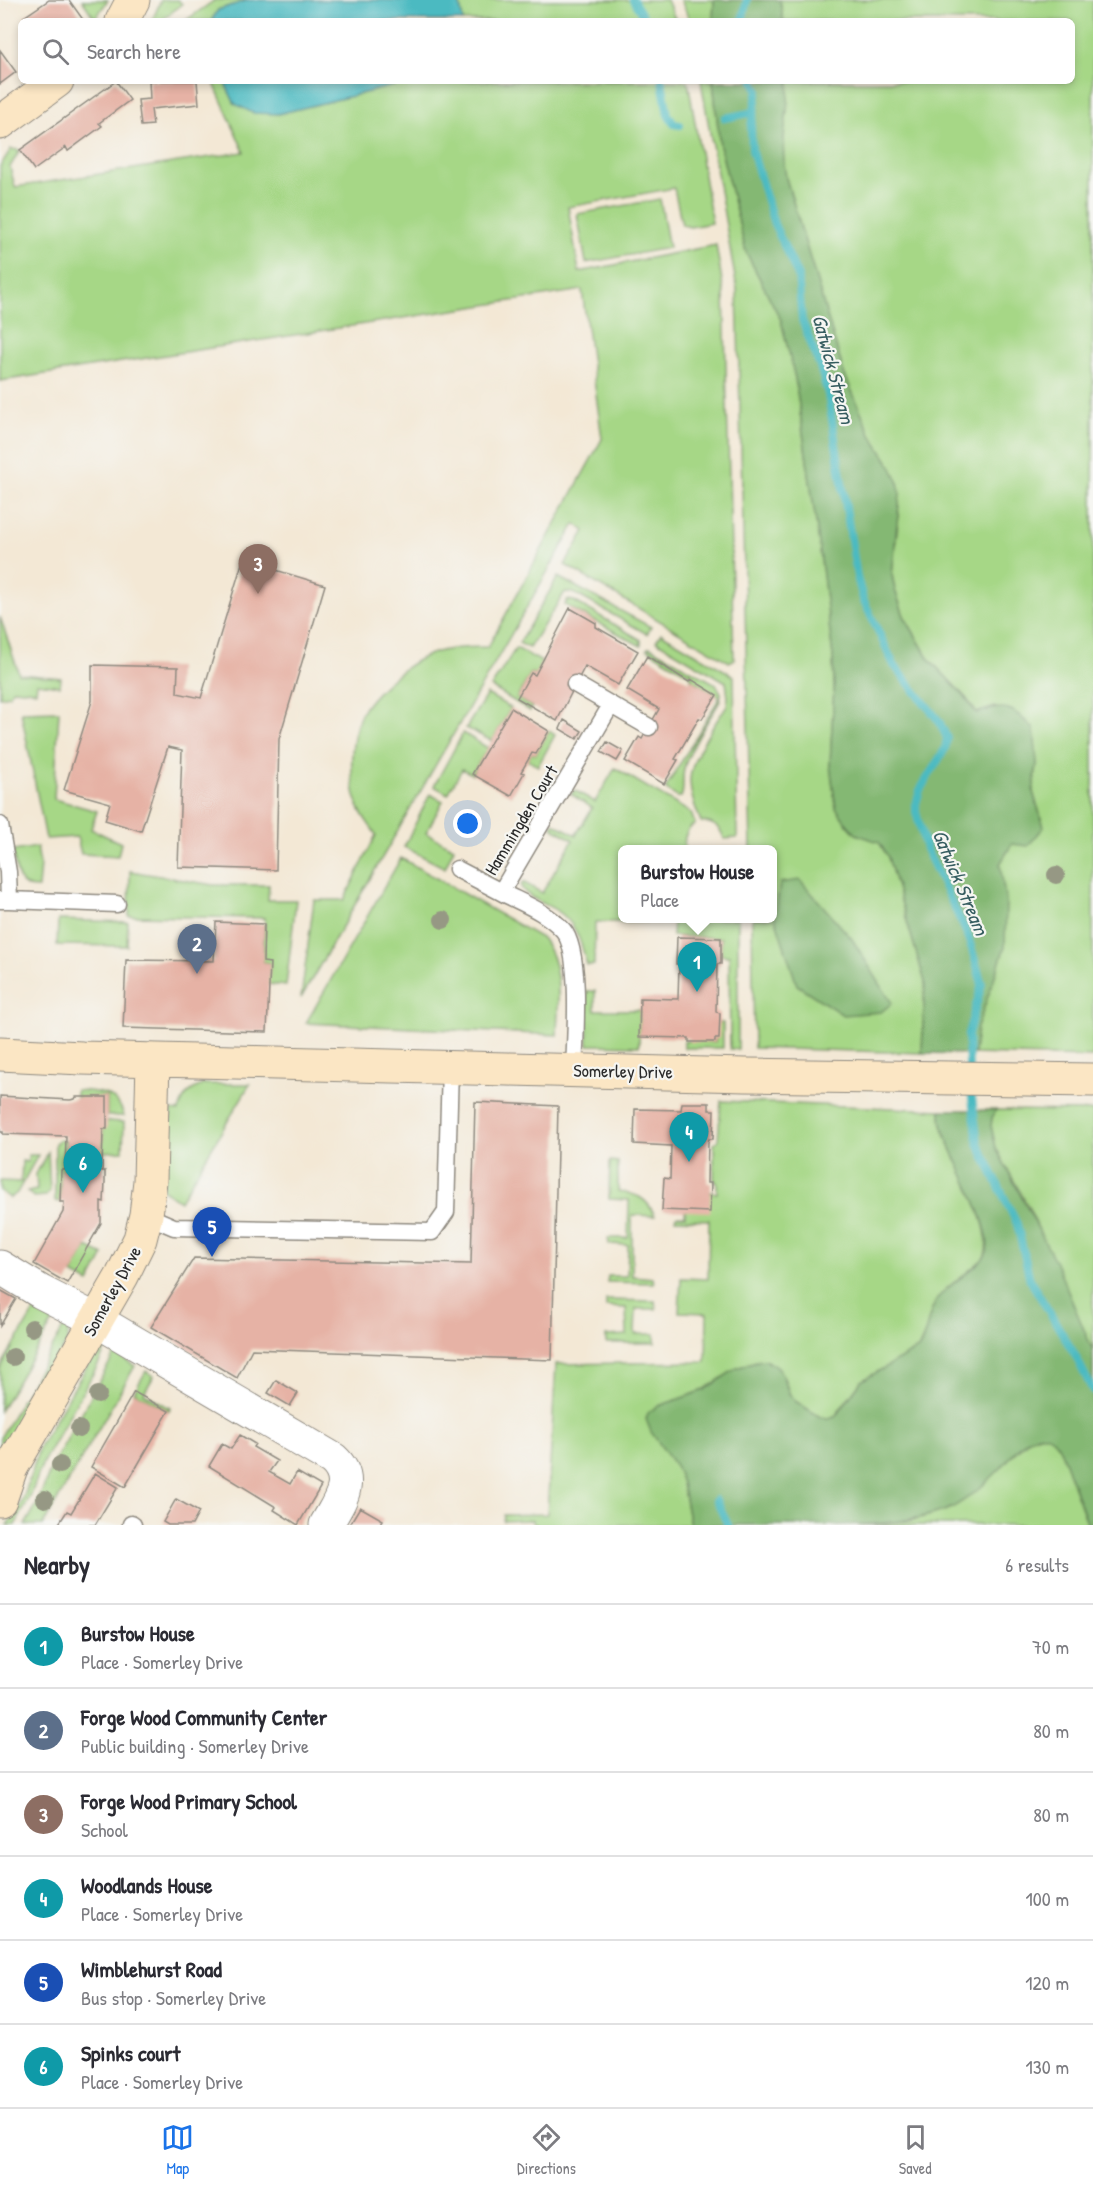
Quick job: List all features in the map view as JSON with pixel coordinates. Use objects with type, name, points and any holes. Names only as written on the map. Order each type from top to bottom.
[{"type":"street","points":[[124,18],[133,0]]},
{"type":"street","points":[[1,120],[53,84]]},
{"type":"street","name":"Somerley Drive","points":[[0,1054],[153,1060],[935,1079],[1093,1080]]},
{"type":"street","name":"Somerley Drive","points":[[0,1500],[5,1473],[96,1320],[140,1239],[150,1182],[153,1060]]},
{"type":"street","points":[[0,1267],[41,1292],[96,1320],[333,1459],[344,1476],[345,1488],[326,1525]]},
{"type":"lane","points":[[575,684],[649,727]]},
{"type":"lane","name":"Hammingden Court","points":[[574,1070],[575,974],[573,952],[565,932],[550,918],[501,892],[611,705]]},
{"type":"lane","points":[[0,825],[8,872],[4,900],[117,904]]},
{"type":"lane","points":[[457,869],[501,892]]},
{"type":"lane","points":[[146,1215],[174,1227],[432,1232],[446,1212],[450,1066]]},
{"type":"green space","points":[[82,0],[108,0],[96,18]]},
{"type":"green space","points":[[161,0],[178,0],[182,4],[165,18],[153,18]]},
{"type":"green space","points":[[215,0],[248,0],[218,10],[213,18],[189,18]]},
{"type":"green space","points":[[459,0],[667,0],[675,18],[462,18]]},
{"type":"green space","points":[[681,0],[714,0],[713,18],[689,18]]},
{"type":"green space","points":[[714,0],[780,0],[783,18],[713,18]]},
{"type":"green space","points":[[780,0],[1093,0],[1093,1057],[968,1054],[1006,903],[999,864],[1012,844],[1044,827],[1033,792],[1037,763],[995,707],[977,713],[929,659],[904,616],[892,575],[899,514],[891,466],[871,435],[844,373],[786,178],[783,159],[789,84],[1075,84],[1075,18],[783,18]]},
{"type":"green space","points":[[214,84],[225,84],[235,104],[278,114],[401,84],[689,84],[712,223],[690,227],[682,225],[674,188],[568,207],[579,272],[716,245],[724,293],[734,659],[729,662],[565,565],[585,531],[575,524],[301,998],[314,900],[344,900],[376,835],[358,807],[354,793],[353,748],[360,716],[379,691],[397,674],[416,661],[447,650],[488,647],[602,439],[582,290],[0,381],[0,166],[11,149],[20,150],[10,167],[15,187],[244,152]]},
{"type":"green space","points":[[702,84],[713,84],[720,146],[746,252],[781,320],[795,378],[833,656],[834,688],[830,765],[836,808],[856,833],[879,842],[888,857],[925,982],[922,1053],[754,1048],[752,923],[777,923],[777,845],[751,845],[737,289]]},
{"type":"green space","points":[[713,84],[789,84],[784,140],[786,178],[844,373],[871,435],[898,481],[900,494],[892,575],[904,616],[929,659],[966,698],[976,713],[996,708],[1008,709],[1014,711],[1034,729],[1037,763],[1033,792],[1044,827],[1028,846],[1012,844],[1000,864],[1006,903],[1005,947],[977,1028],[974,1054],[922,1053],[925,982],[888,857],[879,842],[856,834],[836,808],[830,765],[834,688],[833,656],[795,378],[781,320],[746,252],[720,146]]},
{"type":"green space","points":[[660,199],[669,248],[586,263],[577,214]]},
{"type":"green space","points":[[558,577],[651,627],[647,634],[574,593],[565,592],[529,648],[519,643]]},
{"type":"green space","points":[[567,600],[574,601],[641,640],[641,646],[565,605]]},
{"type":"green space","points":[[0,617],[19,674],[61,678],[60,686],[37,683],[36,691],[13,689],[9,695],[0,697]]},
{"type":"green space","points":[[661,633],[734,676],[737,838],[724,839],[716,826],[701,822],[690,787],[691,772],[698,752],[727,706],[726,682],[656,641]]},
{"type":"green space","points":[[650,647],[716,684],[721,693],[720,701],[688,757],[683,773],[681,797],[665,789],[720,697],[691,679],[692,676],[647,649]]},
{"type":"green space","points":[[516,648],[542,662],[535,675],[531,673],[517,698],[532,707],[530,711],[491,687]]},
{"type":"green space","points":[[487,694],[511,708],[492,741],[466,728]]},
{"type":"green space","points":[[59,711],[54,799],[97,811],[91,829],[121,843],[118,856],[81,854],[77,837],[46,839],[21,712]]},
{"type":"green space","points":[[549,731],[555,735],[538,766],[527,760],[532,753],[536,754]]},
{"type":"green space","points":[[463,733],[488,748],[472,774],[462,769],[448,794],[434,786]]},
{"type":"green space","points":[[615,768],[691,813],[695,824],[685,835],[684,845],[618,845],[618,922],[595,922],[594,965],[587,965],[579,938],[568,920],[558,911],[534,899],[521,886],[523,882],[542,893],[573,840],[552,827],[554,823],[576,835],[592,808],[571,794],[574,790],[595,802]]},
{"type":"green space","points":[[430,794],[443,801],[426,833],[454,848],[445,868],[404,847]]},
{"type":"green space","points":[[37,847],[40,864],[38,888],[25,885],[18,877],[13,851]]},
{"type":"green space","points":[[401,858],[543,939],[554,961],[558,985],[557,1035],[306,1023]]},
{"type":"green space","points":[[130,871],[213,885],[269,885],[268,900],[296,900],[286,986],[268,984],[270,963],[263,962],[265,918],[129,916]]},
{"type":"green space","points":[[800,880],[852,939],[892,1003],[881,1012],[843,1015],[797,985],[777,923],[780,883]]},
{"type":"green space","points":[[58,920],[128,922],[127,946],[57,945]]},
{"type":"green space","points":[[673,923],[738,923],[738,1049],[730,1049],[729,956],[721,955],[721,938],[672,936]]},
{"type":"green space","points":[[586,991],[595,991],[595,1010],[640,1010],[639,1046],[588,1045]]},
{"type":"green space","points":[[719,1023],[723,1023],[723,1048],[684,1048],[684,1041],[715,1042]]},
{"type":"green space","points":[[204,1084],[250,1084],[180,1201],[163,1190],[171,1110],[179,1111],[187,1094]]},
{"type":"green space","points":[[76,1090],[112,1097],[124,1116],[107,1116],[107,1097],[76,1097]]},
{"type":"green space","points":[[721,1101],[941,1110],[943,1128],[980,1213],[985,1231],[986,1247],[983,1259],[946,1289],[918,1349],[861,1381],[835,1416],[820,1417],[795,1401],[790,1395],[783,1375],[765,1360],[741,1366],[700,1391],[656,1407],[659,1443],[676,1466],[682,1483],[690,1525],[533,1525],[532,1520],[503,1521],[504,1515],[547,1514],[556,1364],[706,1362],[707,1313],[679,1312],[681,1278],[708,1279],[709,1220],[675,1219],[676,1216],[685,1216],[685,1211],[710,1192],[717,1193],[717,1183],[714,1179],[714,1144],[718,1140]]},
{"type":"green space","points":[[941,1110],[996,1110],[991,1126],[996,1148],[1056,1263],[1093,1351],[1093,1525],[1088,1525],[1060,1449],[1053,1440],[1040,1435],[1024,1442],[991,1478],[968,1498],[949,1509],[933,1514],[900,1521],[865,1524],[690,1525],[682,1483],[676,1467],[651,1432],[646,1419],[648,1413],[656,1407],[704,1390],[737,1368],[765,1360],[779,1368],[790,1395],[795,1401],[820,1417],[835,1416],[861,1381],[918,1349],[938,1298],[983,1259],[988,1243],[985,1228],[947,1140]]},
{"type":"green space","points":[[996,1110],[1093,1111],[1093,1351],[1029,1208],[996,1148],[991,1126]]},
{"type":"green space","points":[[107,1121],[124,1122],[123,1151],[102,1152],[103,1129]]},
{"type":"green space","points":[[59,1140],[65,1141],[65,1170],[61,1170],[60,1202],[55,1201],[55,1143]]},
{"type":"green space","points":[[48,1152],[50,1191],[46,1196],[34,1197],[27,1192],[37,1190],[36,1174]]},
{"type":"green space","points":[[28,1155],[38,1155],[17,1193],[10,1198],[0,1191],[0,1181],[21,1182],[22,1161],[28,1162]]},
{"type":"green space","points":[[610,1161],[618,1162],[618,1191],[645,1201],[655,1216],[632,1215],[632,1276],[653,1278],[654,1283],[607,1282],[608,1276],[627,1276],[628,1245],[609,1244],[608,1238],[628,1238],[629,1200],[609,1199]]},
{"type":"green space","points":[[87,1247],[104,1255],[89,1283],[72,1274]]},
{"type":"green space","points":[[606,1300],[655,1301],[656,1309],[636,1309],[635,1334],[655,1334],[655,1343],[606,1343],[606,1336],[627,1335],[626,1308],[606,1307]]},
{"type":"green space","points":[[36,1308],[55,1318],[0,1411],[0,1368]]},
{"type":"green space","points":[[65,1325],[68,1328],[68,1340],[0,1456],[0,1438]]},
{"type":"green space","points":[[106,1347],[43,1462],[29,1500],[15,1525],[7,1525],[23,1500],[40,1445],[94,1354]]},
{"type":"green space","points":[[115,1353],[135,1366],[43,1525],[25,1525],[36,1506],[52,1466]]},
{"type":"green space","points":[[146,1371],[154,1376],[144,1393],[170,1408],[169,1411],[134,1392]]},
{"type":"green space","points":[[1043,1434],[1049,1436],[1060,1449],[1088,1525],[858,1525],[910,1521],[950,1509],[975,1492],[1029,1439]]},
{"type":"water","points":[[248,0],[459,0],[462,18],[213,18],[218,10]]},
{"type":"water","points":[[225,84],[401,84],[278,114],[253,113],[235,104]]},
{"type":"building","points":[[49,0],[69,0],[82,18],[25,18]]},
{"type":"building","points":[[0,50],[16,72],[0,84]]},
{"type":"building","points":[[112,84],[118,84],[130,100],[99,123],[102,126],[68,151],[66,147],[34,170],[20,150]]},
{"type":"building","points":[[149,84],[197,84],[199,104],[151,109],[153,125],[141,126],[138,100],[150,99]]},
{"type":"building","points":[[243,560],[325,585],[279,739],[276,870],[178,867],[182,750],[168,747],[141,831],[105,820],[110,803],[64,790],[92,701],[92,665],[178,667],[177,693],[201,698]]},
{"type":"building","points":[[570,608],[596,623],[596,627],[638,651],[618,685],[585,666],[557,721],[517,698],[531,673],[535,675]]},
{"type":"building","points":[[647,656],[689,682],[691,679],[717,695],[702,719],[699,718],[675,759],[678,760],[664,784],[625,761],[639,737],[642,739],[659,709],[627,690]]},
{"type":"building","points":[[511,708],[549,731],[536,754],[532,753],[511,796],[472,774]]},
{"type":"building","points":[[564,720],[582,731],[577,739],[560,729]]},
{"type":"building","points":[[607,742],[623,751],[617,761],[601,752]]},
{"type":"building","points":[[216,922],[264,924],[263,962],[270,963],[267,1032],[123,1028],[126,960],[214,961]]},
{"type":"building","points":[[677,937],[721,938],[721,964],[717,964],[716,1012],[720,1013],[719,1039],[715,1039],[715,1042],[689,1042],[689,1038],[639,1037],[640,998],[678,999]]},
{"type":"building","points":[[0,1096],[70,1100],[76,1097],[107,1097],[107,1129],[103,1129],[102,1171],[105,1171],[105,1182],[104,1202],[101,1201],[101,1223],[67,1283],[34,1264],[63,1212],[64,1202],[60,1202],[61,1170],[65,1170],[66,1136],[3,1134],[0,1132]]},
{"type":"building","points":[[475,1102],[558,1106],[552,1360],[252,1349],[237,1378],[151,1327],[194,1258],[471,1264]]},
{"type":"building","points":[[682,1103],[709,1103],[709,1110],[714,1110],[713,1139],[709,1139],[708,1143],[707,1183],[711,1183],[710,1212],[662,1210],[664,1178],[670,1179],[671,1146],[634,1144],[635,1109],[681,1110]]},
{"type":"building","points":[[0,1290],[16,1299],[0,1326]]},
{"type":"building","points":[[276,1380],[298,1393],[290,1406],[268,1393]]},
{"type":"building","points":[[134,1392],[169,1411],[125,1487],[91,1467]]},
{"type":"building","points":[[240,1435],[255,1444],[253,1447],[277,1461],[269,1472],[290,1484],[297,1472],[321,1486],[298,1525],[274,1510],[276,1507],[209,1466],[222,1444],[231,1449]]},
{"type":"building","points":[[95,1473],[118,1487],[95,1525],[58,1525],[67,1511],[71,1513]]},
{"type":"building","points":[[176,1499],[199,1512],[192,1525],[168,1525],[163,1522]]},
{"type":"building","points":[[360,1507],[383,1520],[380,1525],[349,1525]]},
{"type":"waterway","points":[[633,0],[644,18]]},
{"type":"waterway","name":"Gatwick Stream","points":[[743,18],[747,0]]},
{"type":"waterway","points":[[663,84],[668,115],[674,124],[680,125]]},
{"type":"waterway","name":"Gatwick Stream","points":[[755,84],[758,90],[751,126],[752,150],[774,224],[798,276],[802,320],[828,394],[857,577],[863,599],[894,665],[939,721],[947,738],[945,749],[920,790],[916,812],[926,849],[968,936],[982,984],[968,1034],[969,1071]]},
{"type":"waterway","points":[[725,118],[754,112]]},
{"type":"waterway","name":"Gatwick Stream","points":[[970,1083],[978,1143],[1017,1224],[1030,1280],[1075,1355],[1093,1391]]},
{"type":"waterway","points":[[716,1500],[728,1525]]},
{"type":"place","name":"Forge Wood Primary School","points":[[258,594]]},
{"type":"place","name":"Forge Wood Community Center","points":[[197,974]]},
{"type":"place","name":"Burstow House","points":[[697,992]]},
{"type":"place","name":"Woodlands House","points":[[689,1162]]},
{"type":"place","name":"Spinks court","points":[[83,1193]]},
{"type":"place","name":"Wimblehurst Road","points":[[212,1257]]}]
